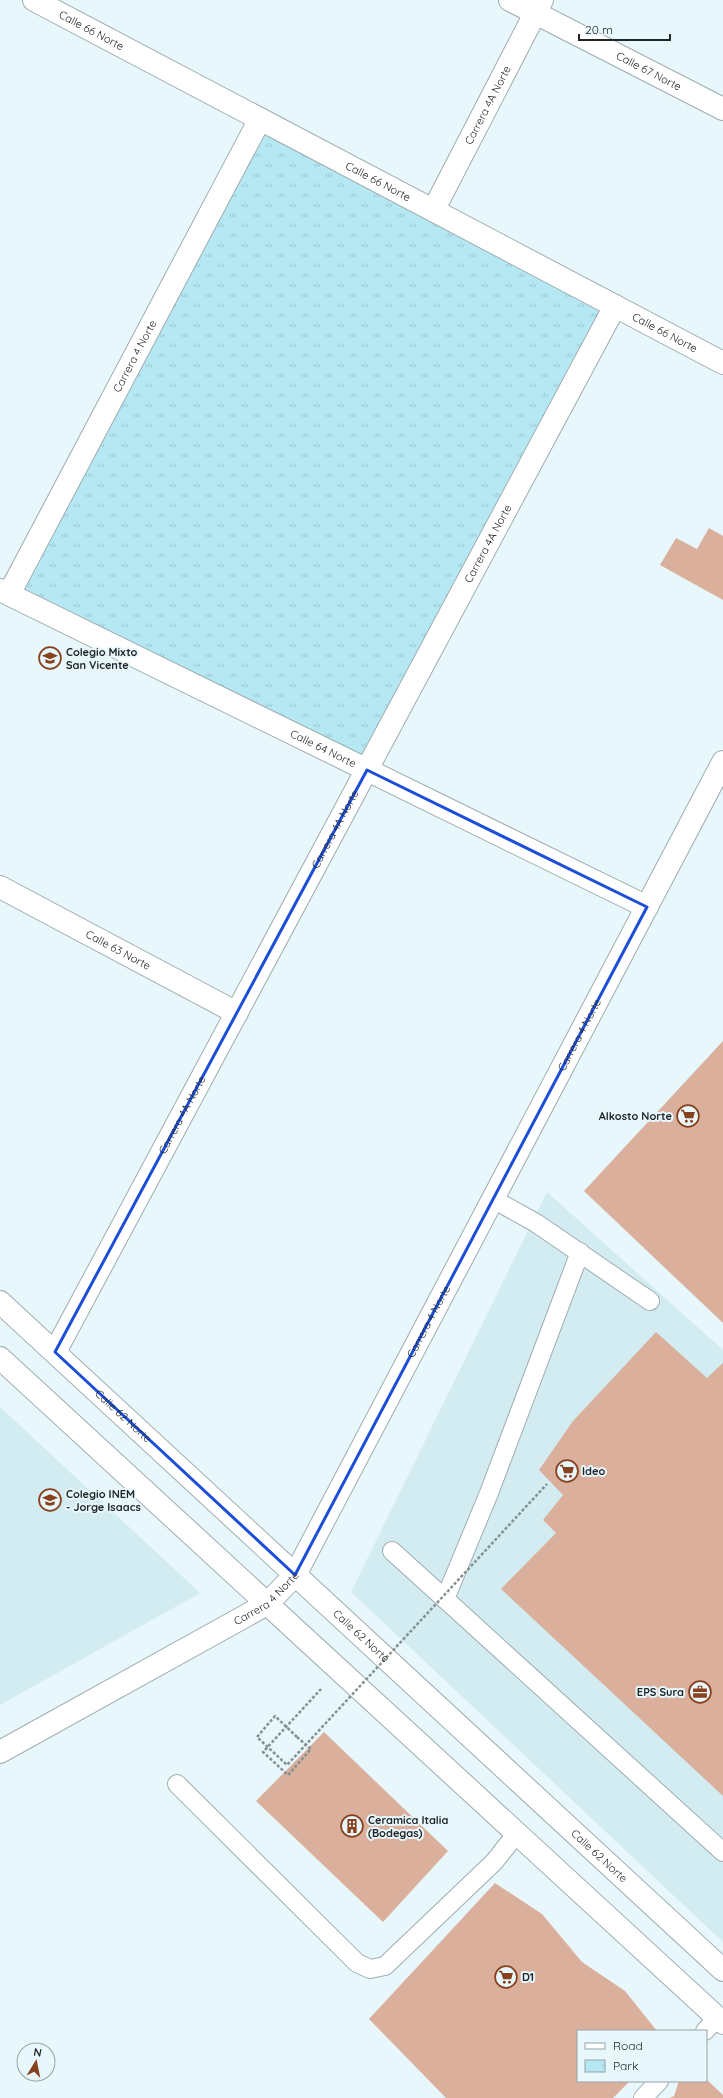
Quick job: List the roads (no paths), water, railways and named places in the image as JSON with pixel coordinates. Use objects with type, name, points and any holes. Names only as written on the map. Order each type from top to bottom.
[{"type":"street","name":"Calle 66 Norte","points":[[34,0],[434,209],[723,363]]},
{"type":"street","name":"Calle 67 Norte","points":[[510,0],[538,6],[723,109]]},
{"type":"street","name":"Carrera 4A Norte","points":[[434,209],[538,6]]},
{"type":"street","name":"Carrera 4 Norte","points":[[4,592],[260,119]]},
{"type":"street","name":"Carrera 4A Norte","points":[[55,1352],[615,306]]},
{"type":"street","name":"Calle 64 Norte","points":[[4,592],[647,907]]},
{"type":"street","name":"Carrera 4 Norte","points":[[0,1752],[267,1604],[295,1575],[723,762]]},
{"type":"street","name":"Calle 63 Norte","points":[[0,887],[237,1013]]},
{"type":"street","name":"Calle 62 Norte","points":[[0,1302],[295,1575],[720,1961]]},
{"type":"street","points":[[0,1358],[517,1833],[715,2024]]},
{"type":"lane","points":[[493,1199],[536,1223],[650,1301]]},
{"type":"lane","points":[[445,1600],[489,1493],[580,1252]]},
{"type":"lane","points":[[392,1551],[723,1852]]},
{"type":"lane","points":[[177,1784],[357,1963],[370,1969],[385,1966],[494,1862],[517,1833]]},
{"type":"lane","points":[[643,2098],[658,2082]]},
{"type":"place","name":"Colegio Mixto San Vicente","points":[[50,658]]},
{"type":"place","name":"Alkosto Norte","points":[[688,1116]]},
{"type":"place","name":"Ideo","points":[[567,1471]]},
{"type":"place","name":"Colegio INEM - Jorge Isaacs","points":[[50,1500]]},
{"type":"place","name":"EPS Sura","points":[[700,1692]]},
{"type":"place","name":"Ceramica Italia (Bodegas)","points":[[352,1826]]},
{"type":"place","name":"D1","points":[[506,1977]]}]
